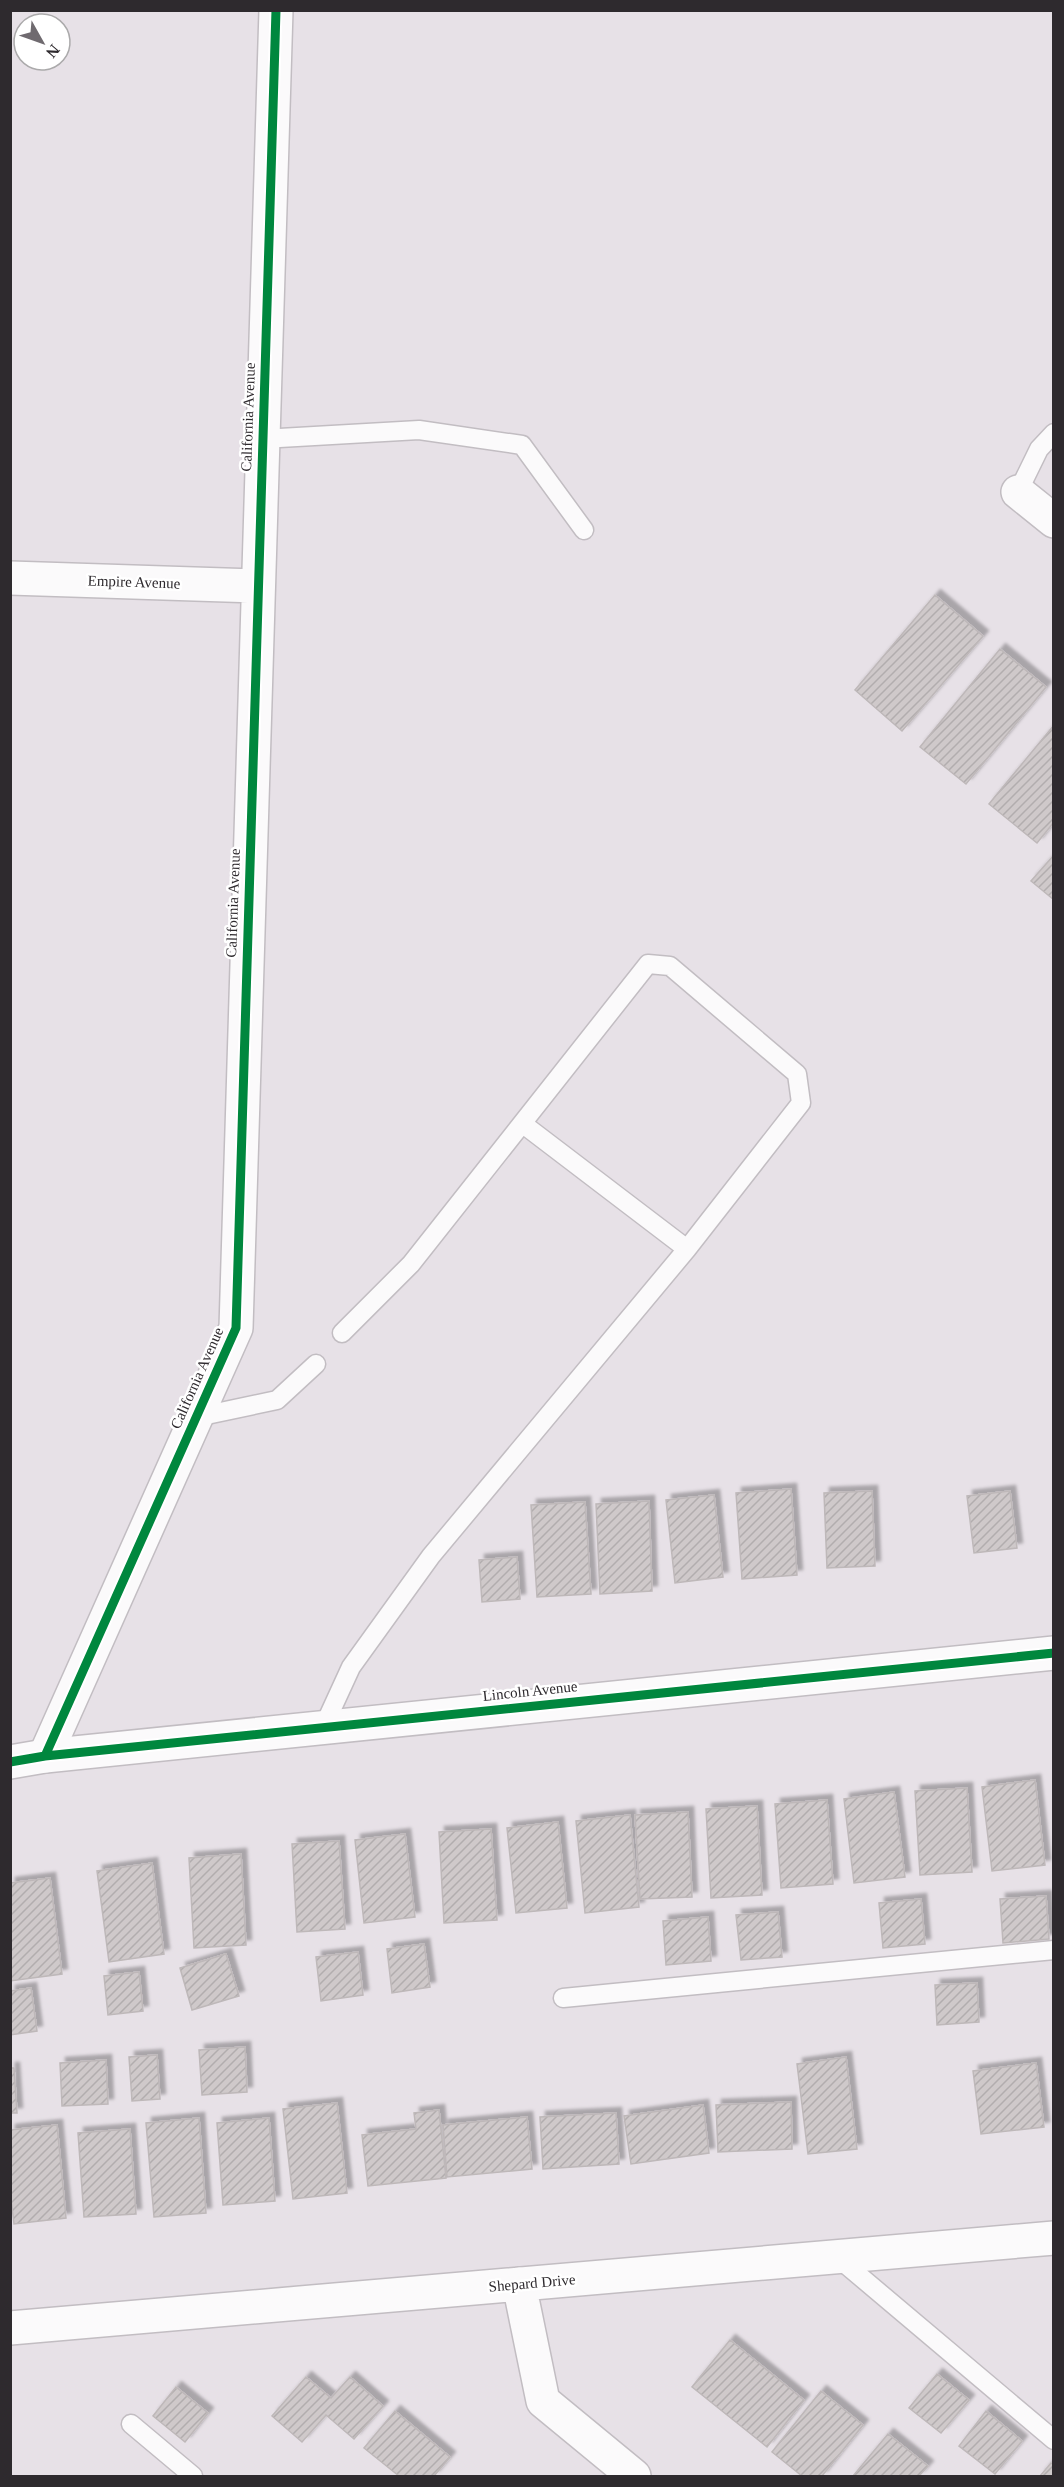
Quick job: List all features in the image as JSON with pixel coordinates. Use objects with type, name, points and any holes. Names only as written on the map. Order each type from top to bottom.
[{"type":"street","name":"California Avenue","points":[[45,1756],[236,1328],[276,10]]},
{"type":"street","points":[[1018,492],[1053,521]]},
{"type":"street","name":"Empire Avenue","points":[[10,578],[257,586]]},
{"type":"street","name":"Lincoln Avenue","points":[[10,1762],[45,1756],[1053,1653]]},
{"type":"street","name":"Shepard Drive","points":[[10,2328],[1053,2238]]},
{"type":"street","points":[[519,2284],[543,2401],[634,2476]]},
{"type":"lane","points":[[262,439],[419,430],[522,445],[584,530]]},
{"type":"lane","points":[[1018,492],[1039,449],[1053,433]]},
{"type":"lane","points":[[323,1728],[351,1667],[431,1556],[687,1249],[801,1102],[797,1074],[670,966],[648,964],[524,1124],[411,1264],[342,1333]]},
{"type":"lane","points":[[524,1124],[687,1249]]},
{"type":"lane","points":[[196,1417],[277,1400],[316,1364]]},
{"type":"lane","points":[[563,1998],[1053,1950]]},
{"type":"lane","points":[[837,2256],[1053,2440]]},
{"type":"lane","points":[[131,2424],[193,2476]]},
{"type":"building","points":[[935,595],[983,636],[902,731],[855,690]]},
{"type":"building","points":[[1000,649],[1046,687],[966,784],[920,747]]},
{"type":"building","points":[[1054,725],[1054,822],[1037,843],[989,804]]},
{"type":"building","points":[[1054,855],[1054,900],[1031,881]]},
{"type":"building","points":[[791,1489],[797,1575],[742,1579],[736,1493]]},
{"type":"building","points":[[872,1491],[875,1566],[827,1568],[824,1493]]},
{"type":"building","points":[[1010,1491],[1017,1548],[974,1553],[967,1496]]},
{"type":"building","points":[[714,1495],[723,1577],[675,1583],[666,1500]]},
{"type":"building","points":[[649,1501],[652,1591],[600,1594],[596,1504]]},
{"type":"building","points":[[585,1502],[591,1594],[537,1597],[531,1505]]},
{"type":"building","points":[[517,1557],[520,1599],[482,1602],[479,1560]]},
{"type":"building","points":[[1035,1780],[1045,1865],[992,1871],[982,1787]]},
{"type":"building","points":[[967,1788],[972,1872],[920,1875],[915,1791]]},
{"type":"building","points":[[894,1792],[905,1877],[854,1883],[844,1799]]},
{"type":"building","points":[[827,1800],[833,1884],[781,1888],[775,1804]]},
{"type":"building","points":[[757,1806],[762,1895],[711,1898],[706,1809]]},
{"type":"building","points":[[688,1812],[692,1897],[640,1899],[635,1815]]},
{"type":"building","points":[[630,1815],[639,1907],[585,1913],[576,1821]]},
{"type":"building","points":[[558,1822],[567,1908],[516,1913],[507,1828]]},
{"type":"building","points":[[491,1829],[497,1920],[444,1923],[439,1832]]},
{"type":"building","points":[[405,1834],[415,1917],[364,1923],[355,1840]]},
{"type":"building","points":[[339,1841],[345,1929],[297,1932],[292,1844]]},
{"type":"building","points":[[241,1854],[246,1945],[194,1948],[189,1858]]},
{"type":"building","points":[[152,1863],[164,1954],[109,1962],[97,1871]]},
{"type":"building","points":[[50,1878],[62,1974],[10,1981],[10,1883]]},
{"type":"building","points":[[1046,1896],[1049,1939],[1003,1943],[1000,1899]]},
{"type":"building","points":[[921,1899],[925,1944],[883,1948],[879,1903]]},
{"type":"building","points":[[778,1912],[782,1957],[741,1960],[736,1915]]},
{"type":"building","points":[[708,1917],[711,1961],[666,1965],[663,1921]]},
{"type":"building","points":[[424,1944],[430,1987],[392,1993],[387,1949]]},
{"type":"building","points":[[358,1952],[363,1995],[321,2001],[316,1957]]},
{"type":"building","points":[[226,1954],[239,1996],[192,2010],[180,1968]]},
{"type":"building","points":[[139,1972],[143,2011],[108,2015],[104,1976]]},
{"type":"building","points":[[977,1983],[979,2022],[937,2025],[935,1985]]},
{"type":"building","points":[[31,1988],[37,2031],[10,2035],[10,1991]]},
{"type":"building","points":[[245,2047],[247,2092],[202,2095],[199,2050]]},
{"type":"building","points":[[157,2055],[160,2099],[132,2101],[129,2057]]},
{"type":"building","points":[[846,2057],[857,2149],[808,2154],[797,2064]]},
{"type":"building","points":[[106,2060],[108,2104],[62,2106],[60,2063]]},
{"type":"building","points":[[1036,2063],[1044,2127],[981,2134],[973,2071]]},
{"type":"building","points":[[10,2068],[14,2068],[17,2113],[10,2113]]},
{"type":"building","points":[[791,2102],[792,2149],[718,2152],[716,2105]]},
{"type":"building","points":[[337,2103],[347,2193],[293,2199],[283,2109]]},
{"type":"building","points":[[703,2105],[709,2153],[631,2164],[624,2116]]},
{"type":"building","points":[[439,2110],[446,2178],[368,2186],[362,2135],[416,2129],[414,2113]]},
{"type":"building","points":[[616,2113],[619,2164],[543,2169],[540,2117]]},
{"type":"building","points":[[527,2117],[532,2169],[447,2177],[443,2125]]},
{"type":"building","points":[[199,2118],[206,2213],[154,2217],[146,2123]]},
{"type":"building","points":[[269,2118],[275,2201],[223,2205],[217,2123]]},
{"type":"building","points":[[57,2125],[66,2218],[14,2224],[10,2190],[10,2130]]},
{"type":"building","points":[[130,2129],[136,2214],[84,2217],[78,2133]]},
{"type":"building","points":[[730,2340],[804,2400],[767,2447],[692,2387]]},
{"type":"building","points":[[937,2374],[969,2400],[941,2433],[909,2408]]},
{"type":"building","points":[[306,2377],[331,2398],[350,2377],[383,2406],[354,2439],[326,2415],[302,2442],[272,2416]]},
{"type":"building","points":[[176,2387],[208,2413],[185,2442],[153,2416]]},
{"type":"building","points":[[821,2391],[863,2425],[822,2476],[802,2476],[772,2452]]},
{"type":"building","points":[[395,2411],[450,2457],[434,2476],[399,2476],[364,2448]]},
{"type":"building","points":[[986,2411],[1022,2441],[995,2474],[959,2446]]},
{"type":"building","points":[[888,2434],[928,2466],[919,2476],[853,2476]]},
{"type":"building","points":[[1051,2463],[1054,2465],[1054,2476],[1040,2476]]},
{"type":"cycle path","points":[[45,1756],[236,1328],[276,10]]},
{"type":"cycle path","points":[[10,1762],[45,1756],[1054,1653]]}]
